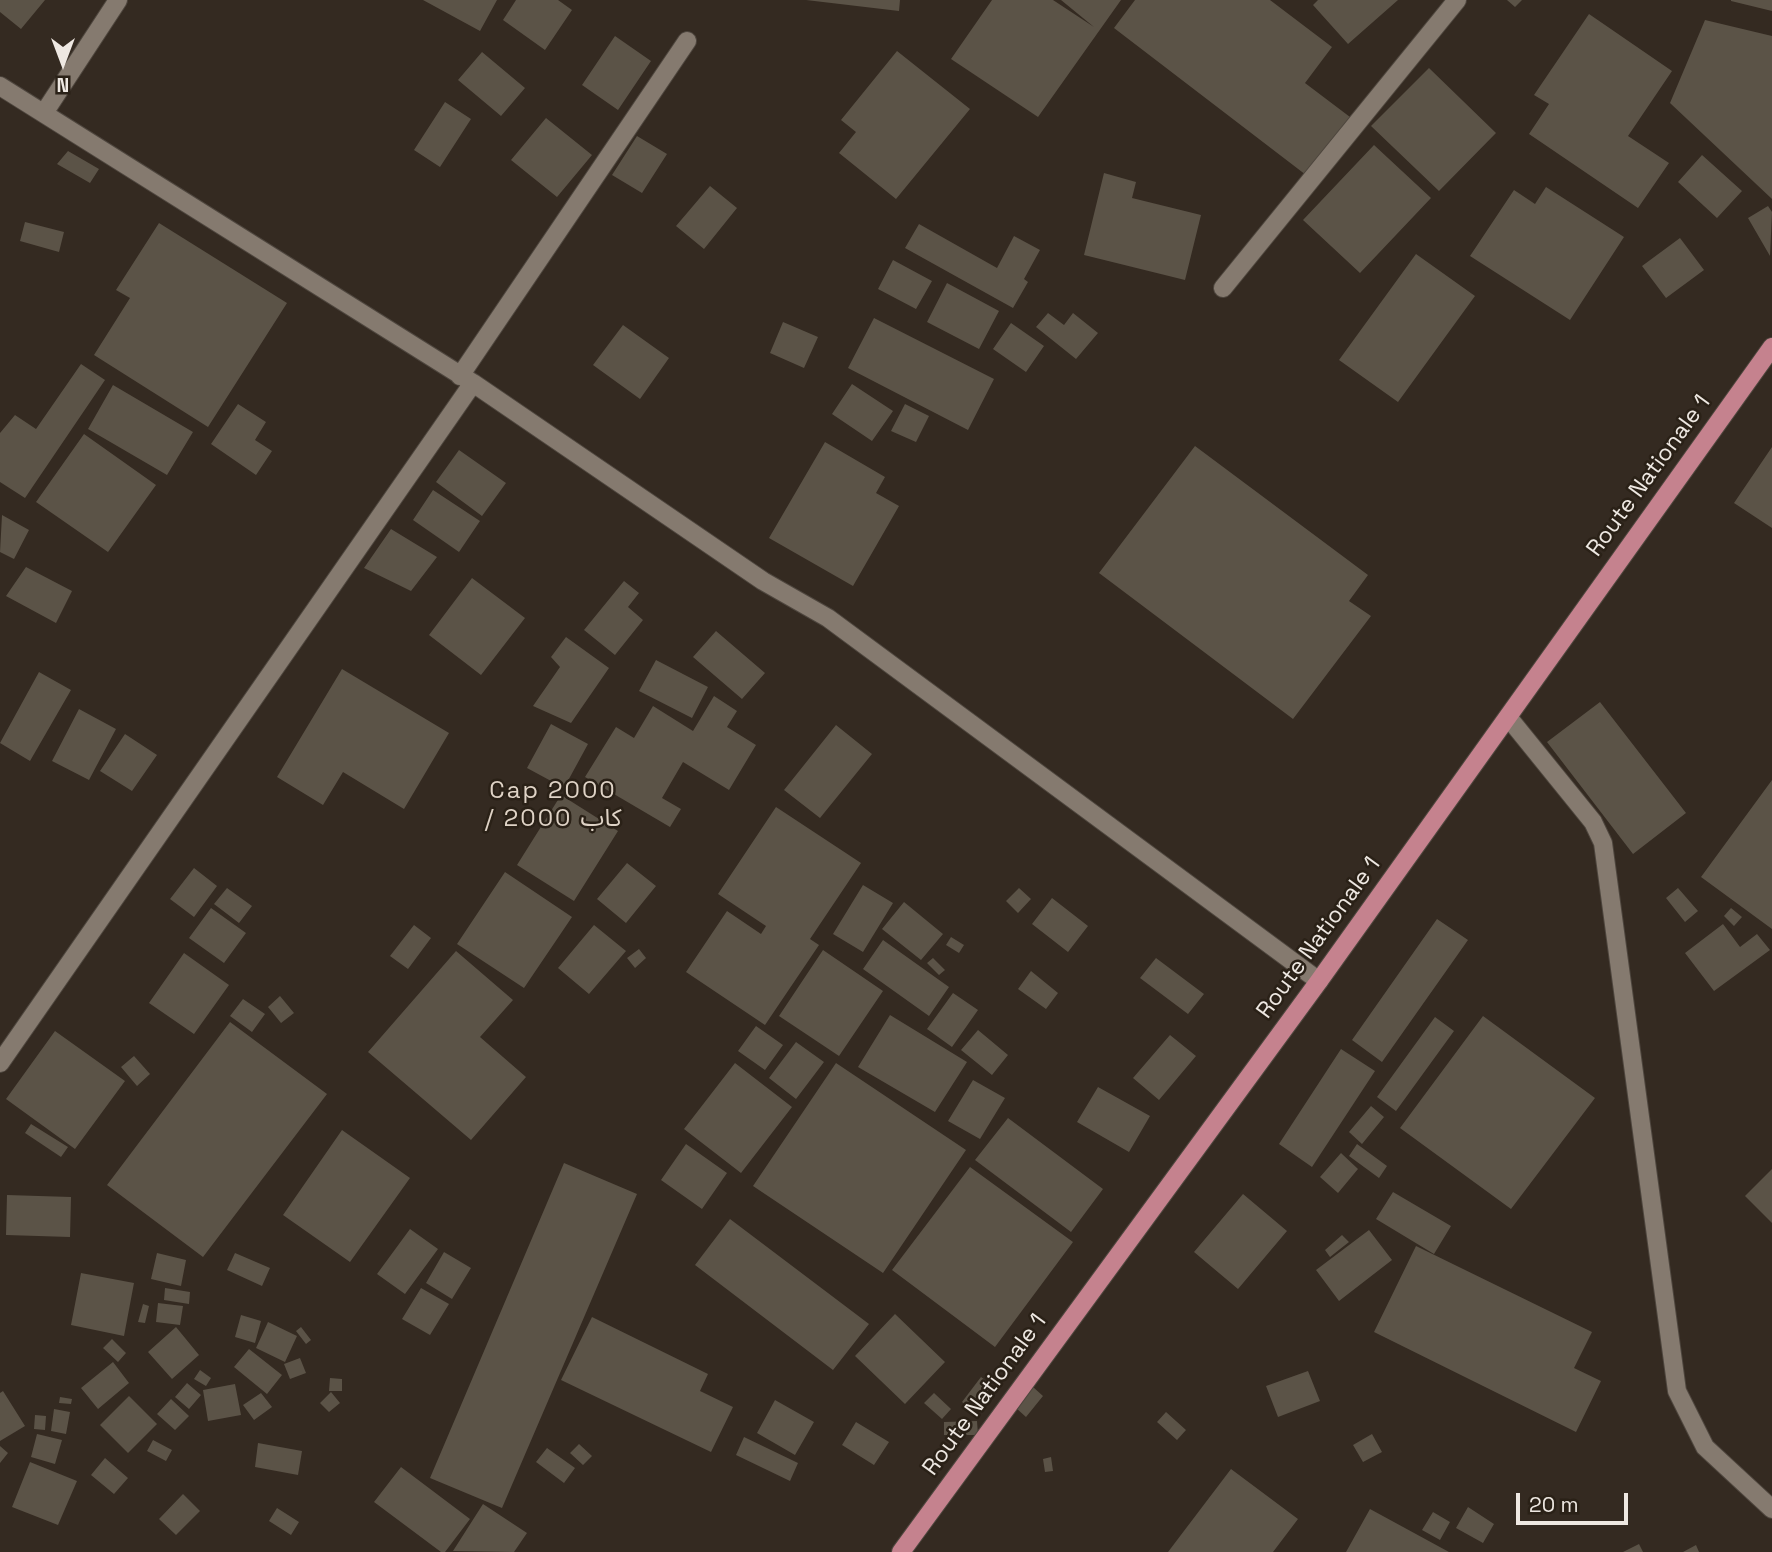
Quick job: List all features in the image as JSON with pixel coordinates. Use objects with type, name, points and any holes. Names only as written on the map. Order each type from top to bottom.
[{"type":"main road","name":"Route Nationale 1","points":[[901,1552],[1319,981],[1770,355]]},
{"type":"street","points":[[44,113],[118,0]]},
{"type":"street","points":[[1223,288],[1457,0]]},
{"type":"street","points":[[0,1063],[467,380],[687,41]]},
{"type":"street","points":[[0,86],[467,380],[763,581],[828,618],[1319,981]]},
{"type":"street","points":[[1508,717],[1593,822],[1603,843],[1677,1391],[1705,1447],[1772,1509]]},
{"type":"building","points":[[0,0],[45,0],[21,29],[0,12]]},
{"type":"building","points":[[423,0],[497,0],[480,31]]},
{"type":"building","points":[[516,0],[558,0],[572,10],[545,50],[503,20]]},
{"type":"building","points":[[806,0],[900,0],[899,11]]},
{"type":"building","points":[[992,0],[1053,0],[1094,27],[1061,0],[1121,0],[1038,117],[951,59]]},
{"type":"building","points":[[1135,0],[1270,0],[1332,47],[1305,83],[1350,117],[1306,175],[1114,28]]},
{"type":"building","points":[[1318,0],[1398,0],[1348,44],[1313,5]]},
{"type":"building","points":[[1507,0],[1522,0],[1515,7]]},
{"type":"building","points":[[1731,0],[1772,0],[1772,11],[1731,1]]},
{"type":"building","points":[[1589,14],[1672,71],[1628,136],[1669,163],[1638,208],[1529,134],[1549,104],[1534,95]]},
{"type":"building","points":[[1705,20],[1772,36],[1772,199],[1670,103]]},
{"type":"building","points":[[615,36],[651,61],[618,110],[582,85]]},
{"type":"building","points":[[897,51],[970,109],[896,199],[839,153],[856,132],[841,120]]},
{"type":"building","points":[[482,52],[525,88],[501,116],[458,80]]},
{"type":"building","points":[[1429,68],[1496,133],[1439,191],[1371,126]]},
{"type":"building","points":[[445,102],[471,119],[440,167],[414,150]]},
{"type":"building","points":[[546,118],[592,155],[557,197],[511,160]]},
{"type":"building","points":[[637,136],[667,154],[642,193],[612,175]]},
{"type":"building","points":[[1374,145],[1431,198],[1360,273],[1303,220]]},
{"type":"building","points":[[68,151],[99,169],[90,183],[57,164]]},
{"type":"building","points":[[1702,155],[1742,191],[1717,218],[1678,182]]},
{"type":"building","points":[[1104,173],[1136,182],[1132,198],[1201,215],[1185,280],[1084,255]]},
{"type":"building","points":[[710,186],[737,208],[704,249],[676,226]]},
{"type":"building","points":[[1546,187],[1624,237],[1570,320],[1470,256],[1514,190],[1535,204]]},
{"type":"building","points":[[1768,206],[1772,212],[1770,256],[1748,218]]},
{"type":"building","points":[[25,222],[64,232],[59,252],[20,241]]},
{"type":"building","points":[[159,223],[287,303],[208,427],[94,355],[130,298],[116,290]]},
{"type":"building","points":[[919,224],[997,268],[1014,236],[1040,250],[1024,279],[1028,282],[1013,308],[905,248]]},
{"type":"building","points":[[1680,238],[1704,270],[1666,298],[1642,266]]},
{"type":"building","points":[[1416,254],[1475,296],[1398,402],[1339,360]]},
{"type":"building","points":[[893,260],[932,281],[916,309],[878,289]]},
{"type":"building","points":[[947,283],[999,311],[979,349],[927,322]]},
{"type":"building","points":[[1048,313],[1064,325],[1073,313],[1098,333],[1076,359],[1036,327]]},
{"type":"building","points":[[874,318],[994,379],[968,430],[848,368]]},
{"type":"building","points":[[783,322],[818,337],[804,368],[770,353]]},
{"type":"building","points":[[1011,323],[1044,346],[1026,372],[993,349]]},
{"type":"building","points":[[623,325],[669,358],[640,399],[593,365]]},
{"type":"building","points":[[81,364],[105,380],[25,498],[0,482],[0,433],[15,415],[36,429]]},
{"type":"building","points":[[852,384],[893,411],[872,441],[832,414]]},
{"type":"building","points":[[113,385],[193,432],[167,475],[88,429]]},
{"type":"building","points":[[238,404],[266,422],[255,440],[272,451],[256,475],[211,444]]},
{"type":"building","points":[[905,404],[929,416],[916,442],[891,431]]},
{"type":"building","points":[[84,434],[156,485],[108,552],[36,502]]},
{"type":"building","points":[[825,442],[885,477],[876,493],[899,506],[853,586],[769,538]]},
{"type":"building","points":[[1195,446],[1368,575],[1349,601],[1371,616],[1293,719],[1099,573]]},
{"type":"building","points":[[1772,447],[1772,528],[1734,503]]},
{"type":"building","points":[[459,450],[506,483],[482,516],[436,482]]},
{"type":"building","points":[[433,490],[480,521],[459,552],[413,520]]},
{"type":"building","points":[[2,515],[29,530],[14,559],[0,552]]},
{"type":"building","points":[[391,529],[437,557],[411,591],[364,568]]},
{"type":"building","points":[[26,567],[72,591],[56,623],[6,596]]},
{"type":"building","points":[[472,578],[525,618],[481,675],[429,635]]},
{"type":"building","points":[[624,581],[639,593],[628,607],[643,620],[615,655],[584,630]]},
{"type":"building","points":[[716,631],[765,673],[742,699],[693,657]]},
{"type":"building","points":[[566,637],[609,668],[571,723],[533,706],[560,667],[551,657]]},
{"type":"building","points":[[656,660],[708,687],[692,718],[639,691]]},
{"type":"building","points":[[342,669],[449,733],[404,809],[343,772],[323,805],[277,777]]},
{"type":"building","points":[[39,672],[71,690],[30,761],[0,743]]},
{"type":"building","points":[[714,696],[737,711],[727,727],[756,745],[729,790],[683,762],[662,798],[681,809],[670,827],[585,777],[616,727],[634,738],[653,706],[693,731]]},
{"type":"building","points":[[1600,702],[1686,813],[1633,854],[1547,742]]},
{"type":"building","points":[[79,709],[116,729],[89,780],[52,761]]},
{"type":"building","points":[[551,724],[588,744],[564,788],[527,768]]},
{"type":"building","points":[[836,725],[872,754],[820,818],[784,790]]},
{"type":"building","points":[[125,734],[157,755],[132,791],[100,771]]},
{"type":"building","points":[[1772,780],[1772,929],[1701,877]]},
{"type":"building","points":[[561,795],[618,831],[574,901],[517,865]]},
{"type":"building","points":[[776,807],[861,863],[810,939],[819,945],[765,1025],[686,972],[727,911],[761,934],[766,926],[718,894]]},
{"type":"building","points":[[627,863],[656,886],[626,923],[597,899]]},
{"type":"building","points":[[194,868],[217,886],[194,917],[170,899]]},
{"type":"building","points":[[505,872],[572,917],[524,988],[457,944]]},
{"type":"building","points":[[863,885],[893,903],[863,952],[833,934]]},
{"type":"building","points":[[227,888],[252,906],[239,923],[214,904]]},
{"type":"building","points":[[1019,888],[1031,899],[1018,913],[1006,901]]},
{"type":"building","points":[[1678,888],[1698,911],[1685,922],[1666,898]]},
{"type":"building","points":[[1052,898],[1088,926],[1068,952],[1032,924]]},
{"type":"building","points":[[904,902],[943,934],[921,960],[882,929]]},
{"type":"building","points":[[211,908],[246,933],[224,963],[189,938]]},
{"type":"building","points":[[1731,908],[1742,917],[1734,926],[1724,916]]},
{"type":"building","points":[[1437,919],[1468,940],[1382,1062],[1352,1040]]},
{"type":"building","points":[[1723,924],[1740,947],[1757,934],[1770,950],[1714,991],[1685,953]]},
{"type":"building","points":[[414,925],[431,938],[408,969],[390,956]]},
{"type":"building","points":[[594,925],[626,951],[589,994],[558,968]]},
{"type":"building","points":[[951,937],[964,945],[959,953],[946,945]]},
{"type":"building","points":[[883,940],[949,987],[929,1016],[863,969]]},
{"type":"building","points":[[639,949],[646,958],[635,968],[627,958]]},
{"type":"building","points":[[823,950],[883,991],[839,1056],[779,1016]]},
{"type":"building","points":[[456,951],[513,1000],[480,1037],[526,1077],[471,1140],[368,1052]]},
{"type":"building","points":[[184,953],[229,985],[194,1034],[149,1003]]},
{"type":"building","points":[[933,958],[945,970],[939,975],[927,963]]},
{"type":"building","points":[[1156,958],[1204,994],[1188,1014],[1140,978]]},
{"type":"building","points":[[1031,971],[1058,993],[1046,1009],[1018,989]]},
{"type":"building","points":[[953,993],[978,1010],[952,1047],[927,1029]]},
{"type":"building","points":[[280,996],[294,1013],[281,1023],[268,1007]]},
{"type":"building","points":[[243,999],[265,1014],[252,1032],[230,1016]]},
{"type":"building","points":[[890,1015],[967,1062],[935,1112],[858,1067]]},
{"type":"building","points":[[1483,1016],[1595,1098],[1511,1209],[1400,1128]]},
{"type":"building","points":[[1435,1017],[1454,1031],[1396,1111],[1377,1097]]},
{"type":"building","points":[[230,1022],[327,1094],[203,1257],[107,1185]]},
{"type":"building","points":[[756,1026],[783,1045],[765,1070],[738,1051]]},
{"type":"building","points":[[978,1030],[1008,1055],[992,1075],[961,1050]]},
{"type":"building","points":[[55,1031],[125,1081],[75,1149],[6,1099]]},
{"type":"building","points":[[1170,1035],[1196,1056],[1159,1100],[1133,1078]]},
{"type":"building","points":[[796,1042],[824,1062],[796,1099],[769,1078]]},
{"type":"building","points":[[1341,1049],[1375,1071],[1312,1167],[1279,1144]]},
{"type":"building","points":[[134,1056],[150,1074],[137,1086],[121,1067]]},
{"type":"building","points":[[735,1063],[792,1107],[741,1173],[684,1129]]},
{"type":"building","points":[[836,1063],[966,1150],[883,1273],[753,1186]]},
{"type":"building","points":[[973,1080],[1005,1098],[980,1139],[948,1121]]},
{"type":"building","points":[[1098,1087],[1150,1116],[1129,1152],[1077,1122]]},
{"type":"building","points":[[1371,1106],[1384,1117],[1362,1144],[1349,1132]]},
{"type":"building","points":[[1008,1118],[1103,1189],[1071,1232],[975,1160]]},
{"type":"building","points":[[31,1124],[68,1147],[61,1157],[25,1133]]},
{"type":"building","points":[[342,1130],[410,1178],[350,1262],[283,1215]]},
{"type":"building","points":[[686,1144],[727,1173],[702,1209],[661,1180]]},
{"type":"building","points":[[1357,1144],[1387,1166],[1379,1178],[1349,1156]]},
{"type":"building","points":[[1341,1153],[1358,1169],[1338,1193],[1320,1177]]},
{"type":"building","points":[[564,1163],[637,1194],[502,1508],[430,1478]]},
{"type":"building","points":[[970,1167],[1073,1242],[995,1347],[892,1270]]},
{"type":"building","points":[[1772,1169],[1772,1223],[1745,1196]]},
{"type":"building","points":[[1393,1192],[1451,1226],[1434,1254],[1376,1219]]},
{"type":"building","points":[[1243,1194],[1287,1231],[1238,1289],[1194,1252]]},
{"type":"building","points":[[7,1195],[71,1197],[70,1237],[6,1235]]},
{"type":"building","points":[[730,1219],[869,1324],[833,1370],[695,1265]]},
{"type":"building","points":[[410,1229],[438,1249],[405,1294],[377,1274]]},
{"type":"building","points":[[1369,1230],[1392,1260],[1339,1301],[1316,1270]]},
{"type":"building","points":[[1342,1235],[1349,1242],[1330,1257],[1325,1250]]},
{"type":"building","points":[[1416,1246],[1592,1332],[1574,1368],[1601,1381],[1576,1432],[1374,1332]]},
{"type":"building","points":[[444,1252],[471,1268],[452,1299],[426,1283]]},
{"type":"building","points":[[157,1253],[186,1260],[181,1286],[151,1279]]},
{"type":"building","points":[[235,1253],[270,1268],[262,1286],[227,1270]]},
{"type":"building","points":[[81,1273],[134,1283],[124,1336],[71,1325]]},
{"type":"building","points":[[165,1288],[190,1292],[189,1304],[164,1300]]},
{"type":"building","points":[[421,1288],[449,1304],[430,1335],[402,1319]]},
{"type":"building","points":[[158,1303],[183,1306],[180,1325],[156,1322]]},
{"type":"building","points":[[143,1304],[149,1306],[145,1323],[138,1322]]},
{"type":"building","points":[[895,1314],[945,1362],[905,1404],[855,1356]]},
{"type":"building","points":[[241,1315],[261,1321],[255,1343],[235,1337]]},
{"type":"building","points":[[592,1317],[708,1374],[700,1391],[733,1407],[711,1452],[561,1380]]},
{"type":"building","points":[[268,1322],[297,1336],[285,1362],[256,1348]]},
{"type":"building","points":[[176,1327],[199,1355],[172,1379],[148,1352]]},
{"type":"building","points":[[301,1327],[311,1340],[306,1344],[296,1331]]},
{"type":"building","points":[[112,1339],[126,1353],[118,1362],[103,1348]]},
{"type":"building","points":[[249,1349],[282,1375],[267,1394],[234,1367]]},
{"type":"building","points":[[300,1358],[306,1373],[290,1379],[284,1364]]},
{"type":"building","points":[[113,1362],[129,1383],[98,1409],[81,1388]]},
{"type":"building","points":[[200,1370],[211,1378],[206,1386],[194,1379]]},
{"type":"building","points":[[1308,1371],[1320,1401],[1278,1417],[1266,1386]]},
{"type":"building","points":[[981,1377],[992,1385],[975,1411],[962,1402]]},
{"type":"building","points":[[330,1378],[342,1379],[342,1391],[329,1391]]},
{"type":"building","points":[[187,1383],[201,1395],[189,1409],[175,1397]]},
{"type":"building","points":[[235,1384],[241,1415],[208,1421],[203,1390]]},
{"type":"building","points":[[1033,1387],[1043,1396],[1026,1417],[1016,1408]]},
{"type":"building","points":[[3,1391],[25,1426],[0,1441],[0,1393]]},
{"type":"building","points":[[331,1392],[340,1403],[329,1412],[320,1403]]},
{"type":"building","points":[[261,1393],[272,1407],[254,1420],[243,1405]]},
{"type":"building","points":[[934,1393],[951,1409],[942,1419],[924,1403]]},
{"type":"building","points":[[129,1396],[157,1424],[128,1453],[100,1425]]},
{"type":"building","points":[[60,1397],[72,1399],[71,1404],[59,1403]]},
{"type":"building","points":[[171,1399],[189,1416],[175,1430],[157,1414]]},
{"type":"building","points":[[775,1400],[814,1422],[795,1455],[757,1433]]},
{"type":"building","points":[[54,1409],[70,1412],[66,1434],[51,1431]]},
{"type":"building","points":[[1166,1412],[1186,1430],[1177,1440],[1157,1422]]},
{"type":"building","points":[[35,1415],[46,1416],[45,1430],[34,1429]]},
{"type":"building","points":[[977,1421],[978,1435],[944,1435],[944,1422]]},
{"type":"building","points":[[856,1422],[889,1442],[874,1465],[842,1445]]},
{"type":"building","points":[[37,1434],[62,1440],[55,1464],[31,1457]]},
{"type":"building","points":[[1372,1434],[1382,1452],[1363,1462],[1353,1445]]},
{"type":"building","points":[[744,1437],[798,1463],[790,1481],[736,1455]]},
{"type":"building","points":[[153,1440],[172,1450],[166,1461],[147,1451]]},
{"type":"building","points":[[258,1443],[302,1451],[298,1475],[255,1467]]},
{"type":"building","points":[[579,1444],[592,1456],[583,1465],[570,1453]]},
{"type":"building","points":[[0,1446],[8,1453],[0,1463]]},
{"type":"building","points":[[547,1448],[575,1468],[564,1483],[536,1462]]},
{"type":"building","points":[[1051,1457],[1053,1471],[1045,1472],[1043,1459]]},
{"type":"building","points":[[105,1458],[128,1478],[114,1494],[91,1475]]},
{"type":"building","points":[[30,1462],[77,1481],[58,1525],[12,1507]]},
{"type":"building","points":[[401,1467],[470,1519],[445,1552],[441,1552],[374,1502]]},
{"type":"building","points":[[1231,1469],[1298,1519],[1273,1552],[1168,1552]]},
{"type":"building","points":[[183,1494],[200,1511],[176,1535],[159,1519]]},
{"type":"building","points":[[483,1504],[527,1533],[514,1552],[453,1551]]},
{"type":"building","points":[[1468,1507],[1494,1524],[1483,1543],[1456,1528]]},
{"type":"building","points":[[277,1508],[299,1522],[291,1535],[269,1521]]},
{"type":"building","points":[[1370,1509],[1449,1552],[1346,1552]]},
{"type":"building","points":[[1433,1512],[1450,1522],[1440,1540],[1422,1530]]},
{"type":"building","points":[[1639,1544],[1643,1552],[1623,1552]]},
{"type":"building","points":[[1696,1545],[1699,1552],[1683,1552]]},
{"type":"district","name":"Cap 2000 / كاب 2000","points":[[553,805]]}]
